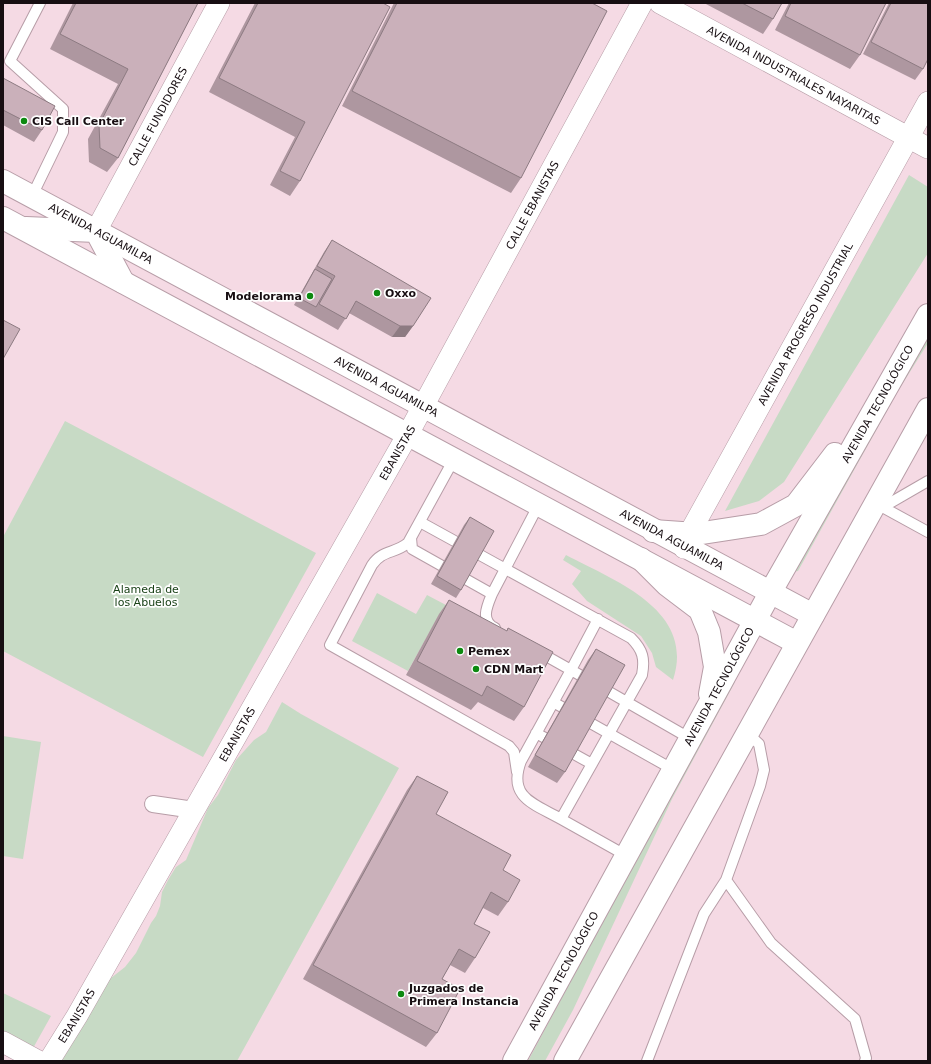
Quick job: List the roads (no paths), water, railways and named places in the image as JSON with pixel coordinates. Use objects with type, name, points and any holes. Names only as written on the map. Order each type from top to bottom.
[{"type":"main road","name":"AVENIDA AGUAMILPA","points":[[3,181],[653,530],[686,541],[770,593],[813,615]]},
{"type":"main road","points":[[12,223],[96,231],[123,282]]},
{"type":"main road","points":[[12,223],[641,558],[797,643]]},
{"type":"main road","name":"AVENIDA TECNOLÓGICO","points":[[514,1061],[770,593],[928,315]]},
{"type":"main road","points":[[686,541],[761,524],[796,505],[826,468],[904,357]]},
{"type":"main road","points":[[565,1061],[797,643],[879,505],[928,409]]},
{"type":"main road","points":[[641,558],[667,585],[700,610],[709,632],[715,667],[706,711]]},
{"type":"street","name":"CALLE FUNDIDORES","points":[[96,231],[219,3]]},
{"type":"street","name":"CALLE EBANISTAS","points":[[423,407],[642,3]]},
{"type":"street","name":"AVENIDA INDUSTRIALES NAYARITAS","points":[[660,3],[928,148]]},
{"type":"street","name":"AVENIDA PROGRESO INDUSTRIAL","points":[[686,541],[928,102]]},
{"type":"street","name":"EBANISTAS","points":[[49,1061],[77,1016],[423,407]]},
{"type":"street","points":[[152,804],[194,810]]},
{"type":"street","points":[[3,1042],[38,1061]]},
{"type":"lane","points":[[32,196],[63,132],[63,109],[6,61],[40,3]]},
{"type":"lane","points":[[454,458],[411,538],[402,548],[397,551],[386,553],[376,560],[330,645],[509,746],[514,752],[516,783],[520,792],[526,799],[627,856]]},
{"type":"lane","points":[[879,505],[928,481]]},
{"type":"lane","points":[[503,633],[489,625],[485,617],[486,608],[539,504]]},
{"type":"lane","points":[[879,505],[928,532]]},
{"type":"lane","points":[[420,522],[506,567],[631,638],[643,654],[644,664],[642,675],[561,820]]},
{"type":"lane","points":[[411,538],[412,549],[492,594]]},
{"type":"lane","points":[[516,772],[598,619]]},
{"type":"lane","points":[[530,648],[691,739]]},
{"type":"lane","points":[[553,702],[674,770]]},
{"type":"lane","points":[[536,733],[592,764]]},
{"type":"lane","points":[[647,1061],[704,914],[726,880],[764,770],[759,744],[747,733]]},
{"type":"lane","points":[[726,880],[771,943],[856,1019],[868,1060]]},
{"type":"place","name":"CIS Call Center","points":[[24,121]]},
{"type":"place","name":"Oxxo","points":[[377,293]]},
{"type":"place","name":"Modelorama","points":[[310,296]]},
{"type":"place","name":"Pemex","points":[[460,651]]},
{"type":"place","name":"CDN Mart","points":[[476,669]]},
{"type":"place","name":"Juzgados de Primera Instancia","points":[[401,994]]},
{"type":"park label","name":"Alameda de los Abuelos","points":[[146,595]]}]
